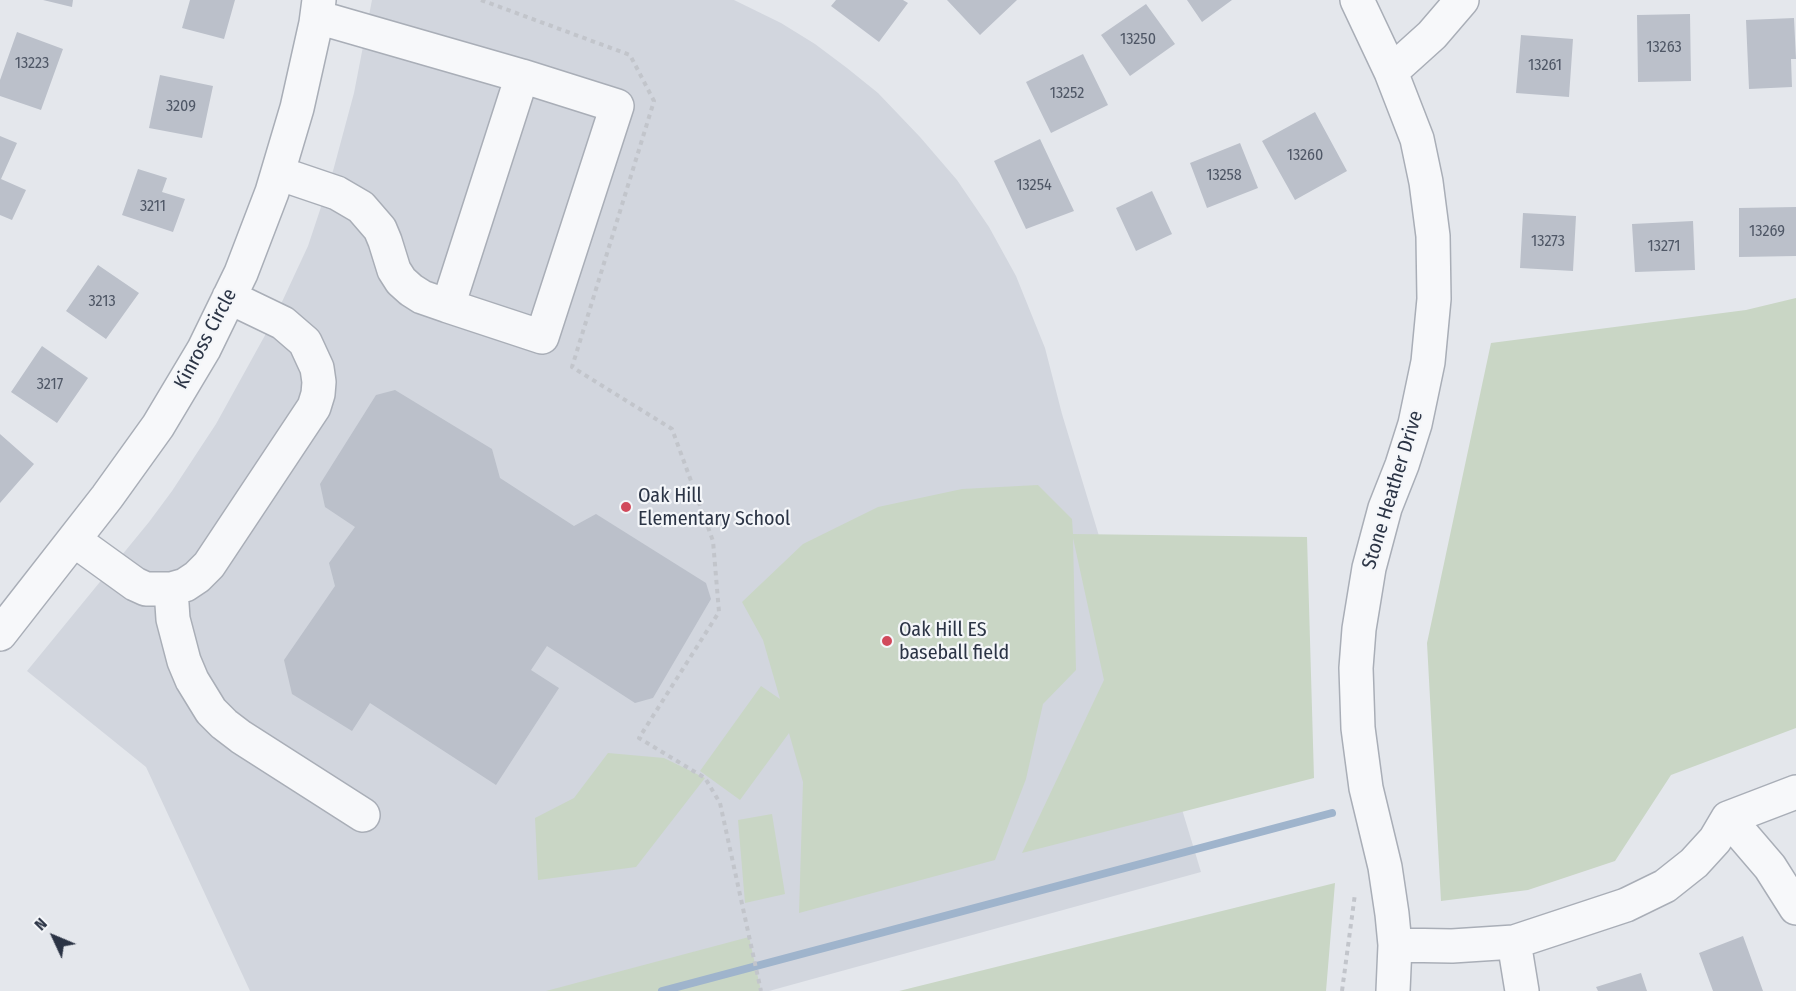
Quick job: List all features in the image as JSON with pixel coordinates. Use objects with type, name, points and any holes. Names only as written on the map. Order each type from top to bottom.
[{"type":"street","name":"Stone Heather Drive","points":[[1356,0],[1391,72],[1417,139],[1426,182],[1433,236],[1434,299],[1428,362],[1415,424],[1385,508],[1369,568],[1359,629],[1356,668],[1358,728],[1365,778],[1385,867],[1392,914],[1395,945],[1394,991]]},
{"type":"street","points":[[1391,72],[1432,34],[1462,0]]},
{"type":"street","points":[[278,173],[337,193],[362,207],[380,230],[394,270],[411,290],[422,297],[542,337],[617,106],[318,8]]},
{"type":"street","name":"Kinross Circle","points":[[0,634],[107,497],[158,426],[204,349],[241,273],[278,173],[297,108],[318,8]]},
{"type":"street","points":[[448,306],[522,76]]},
{"type":"street","points":[[74,540],[135,584],[146,589],[171,589],[185,585],[209,565],[314,407],[319,382],[317,368],[305,342],[283,323],[228,297]]},
{"type":"street","points":[[171,589],[173,620],[184,661],[192,680],[211,711],[241,737],[363,815]]},
{"type":"street","points":[[1395,945],[1452,946],[1514,942],[1626,905],[1665,886],[1695,863],[1715,840],[1728,818],[1796,792]]},
{"type":"street","points":[[1728,818],[1770,867],[1796,909]]},
{"type":"street","points":[[1514,942],[1522,991]]},
{"type":"path","points":[[481,0],[630,55],[654,100],[572,367],[672,429],[713,541],[719,612],[639,738],[705,778],[720,803],[761,991]]},
{"type":"path","points":[[1342,991],[1355,894]]},
{"type":"shaded area","name":"Oak Hill Elementary School","points":[[372,0],[734,0],[781,23],[815,44],[878,93],[920,137],[957,180],[989,227],[1016,276],[1045,348],[1062,414],[1201,872],[769,991],[250,991],[146,767],[27,671],[172,491],[216,424],[274,319],[308,246],[333,171],[354,93]]},
{"type":"green space","points":[[1796,298],[1796,728],[1671,775],[1615,861],[1528,890],[1441,901],[1427,643],[1491,343],[1746,310]]},
{"type":"green space","points":[[1038,485],[1072,519],[1073,534],[1307,537],[1314,778],[1022,853],[1104,680],[1073,538],[1076,670],[1043,704],[1026,779],[995,860],[799,913],[803,782],[789,733],[740,800],[700,771],[761,686],[780,699],[763,640],[742,602],[803,544],[878,507],[962,489]]},
{"type":"green space","points":[[608,753],[664,758],[705,778],[636,867],[538,880],[535,818],[574,798]]},
{"type":"green space","points":[[772,814],[785,894],[745,903],[738,820]]},
{"type":"green space","points":[[1335,883],[1326,991],[899,991]]},
{"type":"green space","points":[[749,937],[761,991],[546,991]]},
{"type":"building","points":[[43,0],[73,0],[72,7]]},
{"type":"building","points":[[190,0],[235,0],[224,39],[182,28]]},
{"type":"building","points":[[836,0],[903,0],[908,3],[879,42],[831,6]]},
{"type":"building","points":[[947,0],[1017,0],[980,35]]},
{"type":"building","points":[[1187,0],[1232,0],[1202,22]]},
{"type":"building","points":[[1146,4],[1175,44],[1130,76],[1101,35]]},
{"type":"building","points":[[1690,14],[1691,81],[1638,82],[1637,15]]},
{"type":"building","points":[[1794,18],[1796,59],[1791,59],[1792,87],[1749,89],[1746,20]]},
{"type":"building","points":[[17,32],[63,49],[41,110],[0,96],[0,80]]},
{"type":"building","points":[[1521,35],[1573,39],[1569,97],[1516,93]]},
{"type":"building","points":[[1083,54],[1108,105],[1051,133],[1026,82]]},
{"type":"building","points":[[160,75],[213,86],[202,138],[149,128]]},
{"type":"building","points":[[1315,112],[1347,171],[1295,200],[1262,141]]},
{"type":"building","points":[[0,136],[17,143],[1,179],[26,190],[12,220],[0,215]]},
{"type":"building","points":[[1040,139],[1074,211],[1026,229],[994,161]]},
{"type":"building","points":[[1240,143],[1258,188],[1207,208],[1190,163]]},
{"type":"building","points":[[138,169],[167,178],[162,192],[185,199],[173,232],[122,215]]},
{"type":"building","points":[[1152,191],[1172,234],[1136,251],[1116,208]]},
{"type":"building","points":[[1796,207],[1796,256],[1739,257],[1739,208]]},
{"type":"building","points":[[1523,213],[1576,216],[1573,271],[1520,268]]},
{"type":"building","points":[[1693,221],[1695,270],[1635,272],[1632,224]]},
{"type":"building","points":[[98,265],[139,293],[106,339],[66,311]]},
{"type":"building","points":[[42,346],[88,378],[57,423],[11,392]]},
{"type":"building","points":[[395,390],[492,449],[500,478],[574,526],[596,514],[706,583],[711,599],[653,698],[635,703],[547,646],[531,670],[559,688],[496,785],[370,703],[352,731],[292,694],[284,660],[335,586],[329,563],[355,527],[325,507],[320,484],[376,395]]},
{"type":"building","points":[[0,434],[34,464],[0,503]]},
{"type":"building","points":[[1743,936],[1763,991],[1713,991],[1699,953]]},
{"type":"building","points":[[1641,973],[1647,991],[1598,991],[1596,987]]},
{"type":"waterway","points":[[662,991],[1332,813]]},
{"type":"place","name":"Oak Hill Elementary School","points":[[626,507]]},
{"type":"place","name":"Oak Hill ES baseball field","points":[[887,641]]}]
